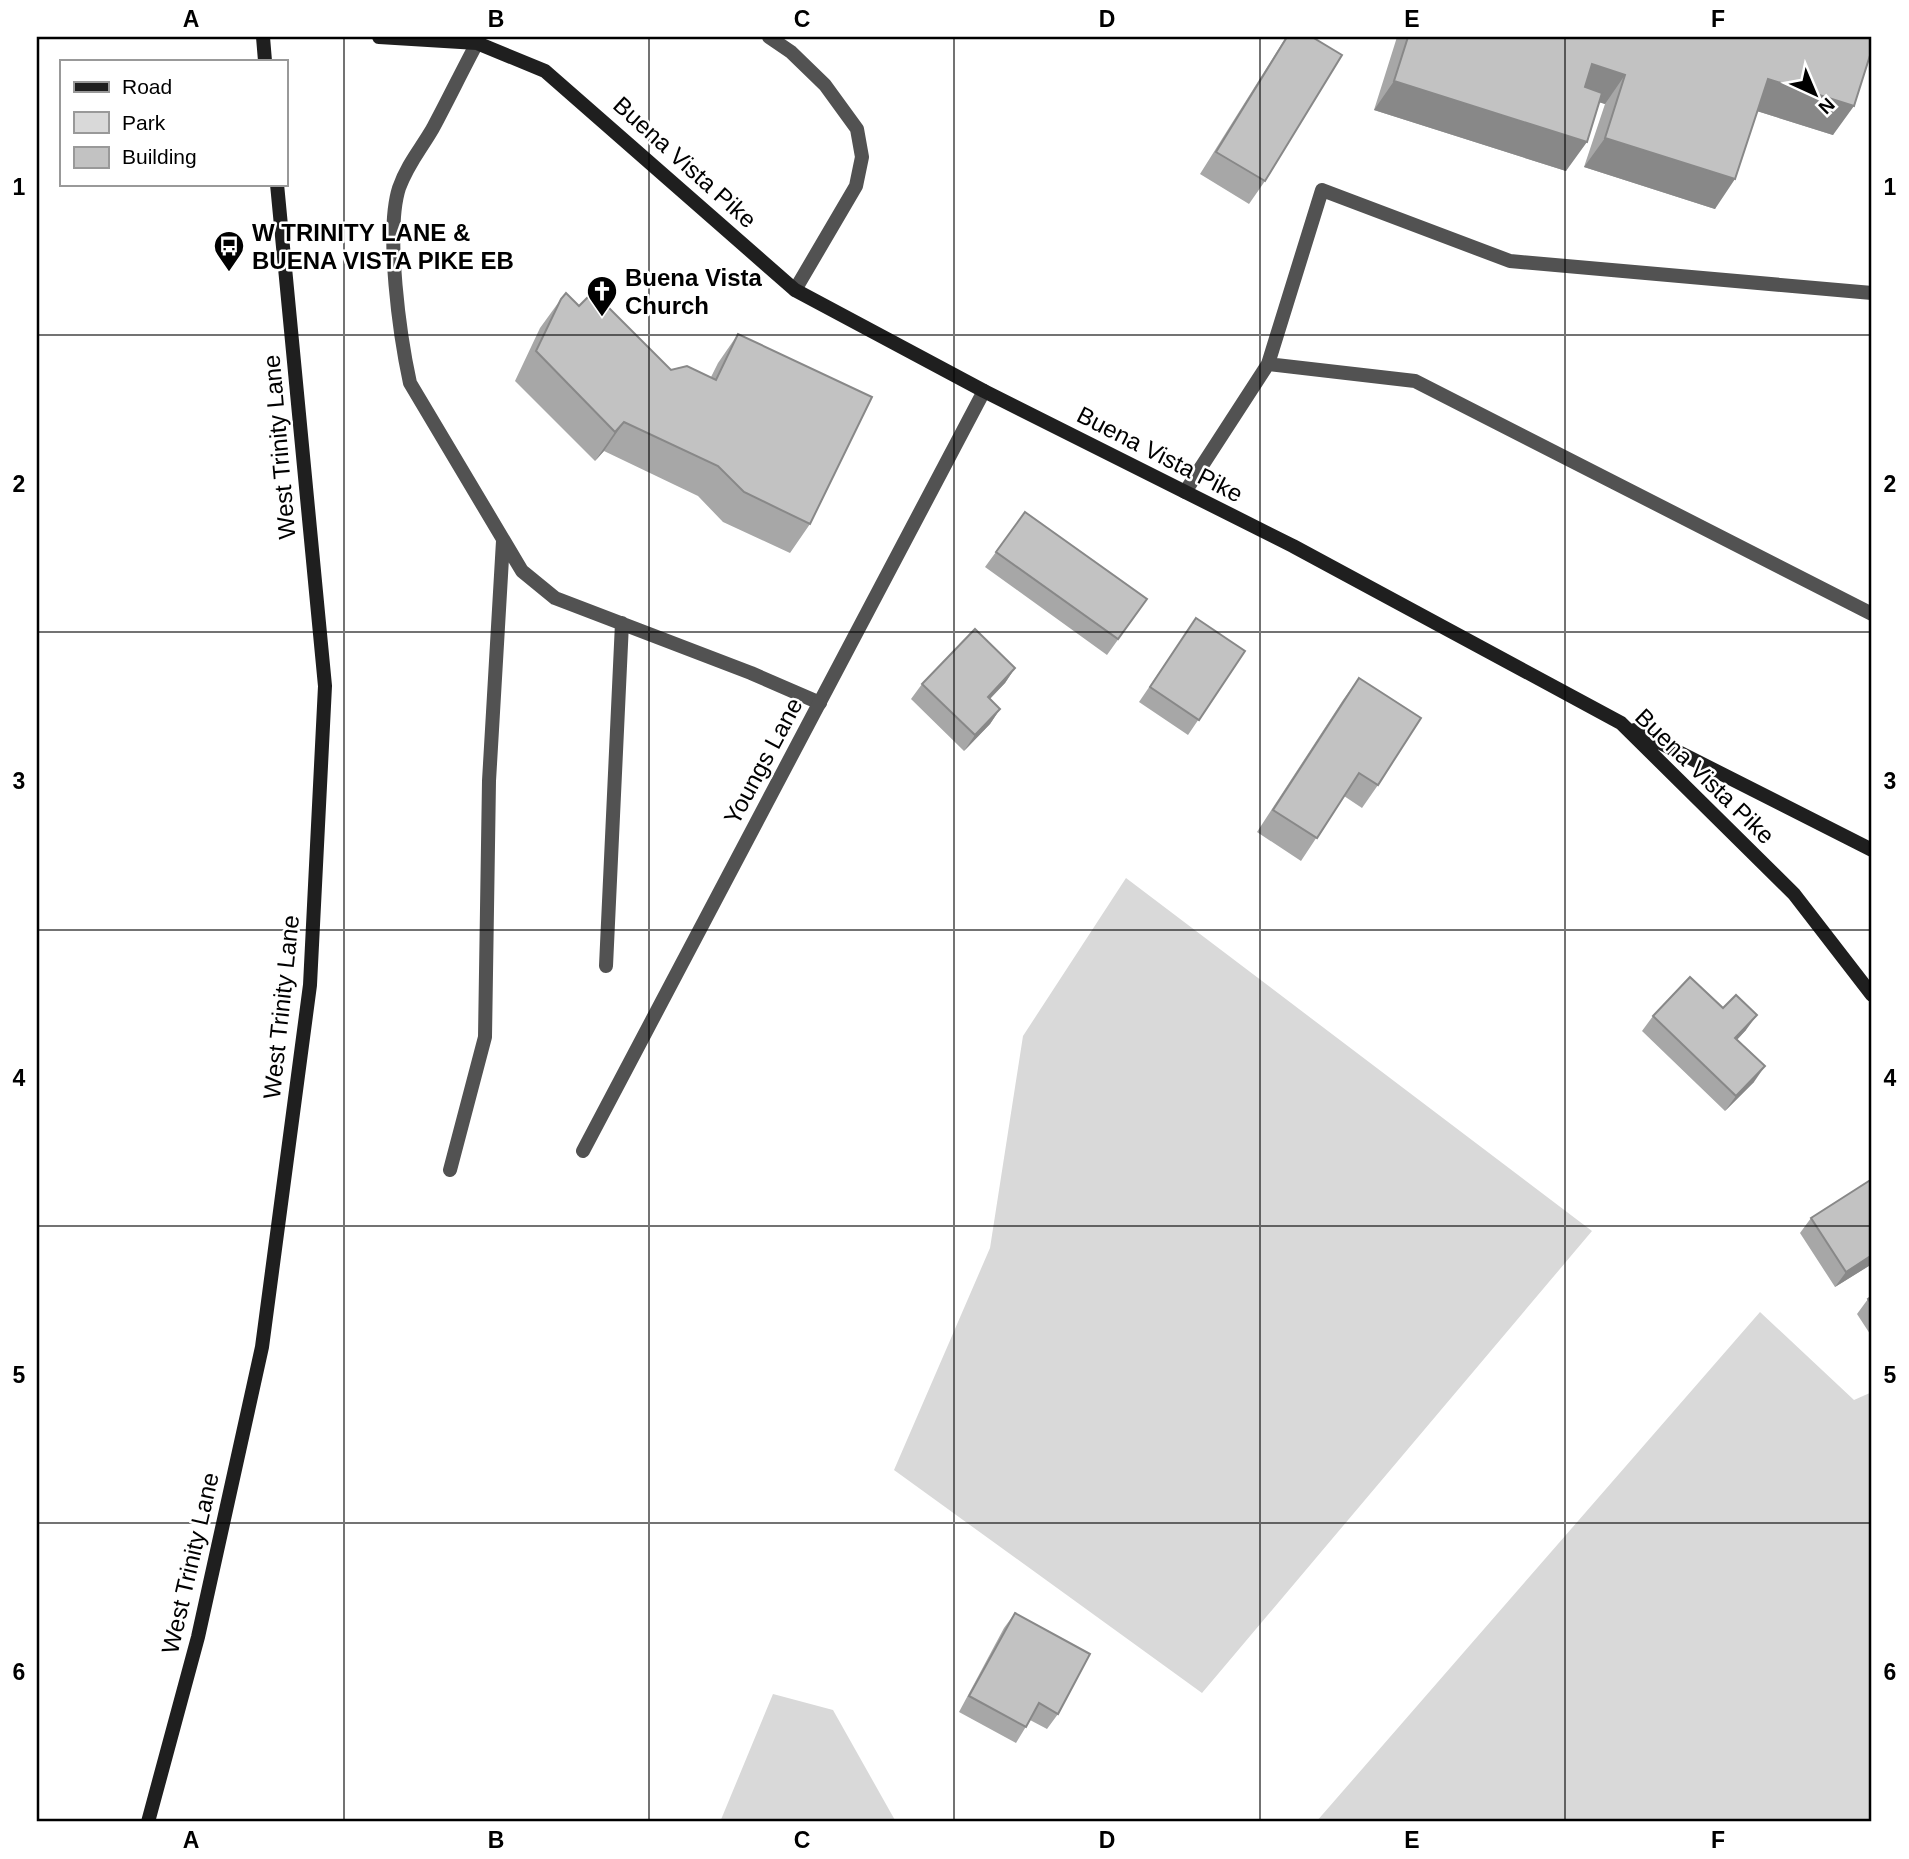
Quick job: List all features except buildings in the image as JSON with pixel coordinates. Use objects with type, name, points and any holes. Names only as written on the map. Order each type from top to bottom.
[{"type":"main road","points":[[263,37],[265,60]]},
{"type":"main road","name":"Buena Vista Pike","points":[[379,37],[477,43],[545,71],[795,290],[984,391],[1293,546],[1621,723],[1794,894],[1872,995]]},
{"type":"main road","name":"West Trinity Lane","points":[[148,1822],[198,1637],[262,1347],[310,985],[325,686],[277,186]]},
{"type":"main road","points":[[1621,723],[1872,850]]},
{"type":"street","points":[[769,37],[791,51],[825,85],[857,129],[862,158],[856,186],[795,290]]},
{"type":"street","points":[[477,43],[431,131],[412,157],[398,190],[393,237],[404,354],[410,383],[522,571],[555,598],[751,673],[820,703]]},
{"type":"street","points":[[1185,492],[1268,364],[1322,190],[1510,261],[1872,293]]},
{"type":"street","points":[[1268,364],[1416,382],[1872,614]]},
{"type":"street","name":"Youngs Lane","points":[[583,1152],[984,391]]},
{"type":"street","points":[[450,1170],[485,1037],[489,781],[503,541]]},
{"type":"street","points":[[607,966],[622,624]]},
{"type":"green space","points":[[1126,878],[1592,1231],[1202,1693],[894,1470],[990,1248],[1023,1036]]},
{"type":"green space","points":[[1760,1312],[1854,1400],[1872,1392],[1872,1822],[1316,1822]]},
{"type":"green space","points":[[773,1694],[833,1710],[896,1822],[720,1822]]},
{"type":"place","name":"W TRINITY LANE & BUENA VISTA PIKE EB","points":[[229,273]]},
{"type":"place","name":"Buena Vista Church","points":[[602,318]]}]
